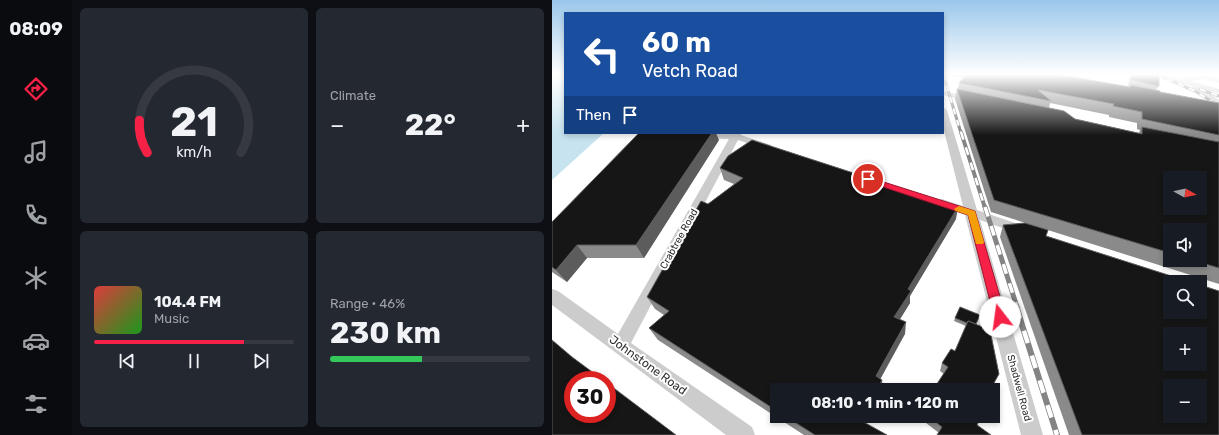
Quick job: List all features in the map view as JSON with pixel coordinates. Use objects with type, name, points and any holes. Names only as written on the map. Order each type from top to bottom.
[{"type":"street","points":[[949,94],[980,101]]},
{"type":"street","points":[[1205,94],[1219,104]]},
{"type":"street","points":[[1210,108],[1219,110]]},
{"type":"street","name":"Shadwell Road","points":[[944,114],[1032,435]]},
{"type":"street","points":[[688,136],[736,135],[779,151]]},
{"type":"street","name":"Crabtree Road","points":[[621,345],[736,135]]},
{"type":"street","points":[[927,199],[1033,233]]},
{"type":"street","name":"Johnstone Road","points":[[552,296],[744,435]]},
{"type":"water","points":[[552,94],[564,94],[564,134],[603,134],[552,180]]},
{"type":"building","points":[[959,94],[983,94],[1064,111],[1075,119],[1142,134],[1142,127],[1219,142],[1219,268],[1207,264],[1207,223],[1163,223],[1163,251],[994,200]]},
{"type":"building","points":[[1017,94],[1043,94],[1051,101]]},
{"type":"building","points":[[1061,94],[1172,94],[1219,103],[1219,135],[1142,119],[1142,112],[1113,106],[1114,104]]},
{"type":"building","points":[[638,134],[711,134],[636,245],[577,245],[556,270],[552,267],[552,222]]},
{"type":"building","points":[[752,140],[958,207],[908,289],[911,291],[894,317],[906,322],[876,376],[882,380],[880,383],[770,383],[770,406],[649,328],[669,311],[647,297],[701,201],[708,204],[743,178],[720,168],[728,156]]},
{"type":"building","points":[[1025,223],[1048,230],[1046,236],[1168,275],[1163,275],[1163,319],[1207,319],[1207,287],[1219,291],[1219,435],[1082,435],[1003,225]]},
{"type":"building","points":[[960,307],[980,315],[976,324],[968,321],[967,323],[955,318]]},
{"type":"building","points":[[968,321],[990,330],[999,374],[994,383],[938,383],[948,367],[942,363],[951,349],[955,351]]},
{"type":"building","points":[[552,340],[591,371],[564,371],[564,423],[616,423],[616,390],[676,435],[552,435]]},
{"type":"building","points":[[796,423],[865,423],[887,435],[815,435]]},
{"type":"building","points":[[937,423],[978,423],[977,425],[991,435],[937,435],[942,427]]},
{"type":"railway","points":[[949,94],[961,133]]},
{"type":"railway","points":[[1200,94],[1219,106]]},
{"type":"railway","points":[[1214,94],[1219,96]]},
{"type":"railway","points":[[961,132],[985,208]]},
{"type":"railway","points":[[985,207],[1017,307]]},
{"type":"railway","points":[[1016,306],[1057,435]]},
{"type":"slow traffic","points":[[959,209],[972,213],[980,242]]},
{"type":"route","points":[[868,179],[972,213],[1000,317]]}]
